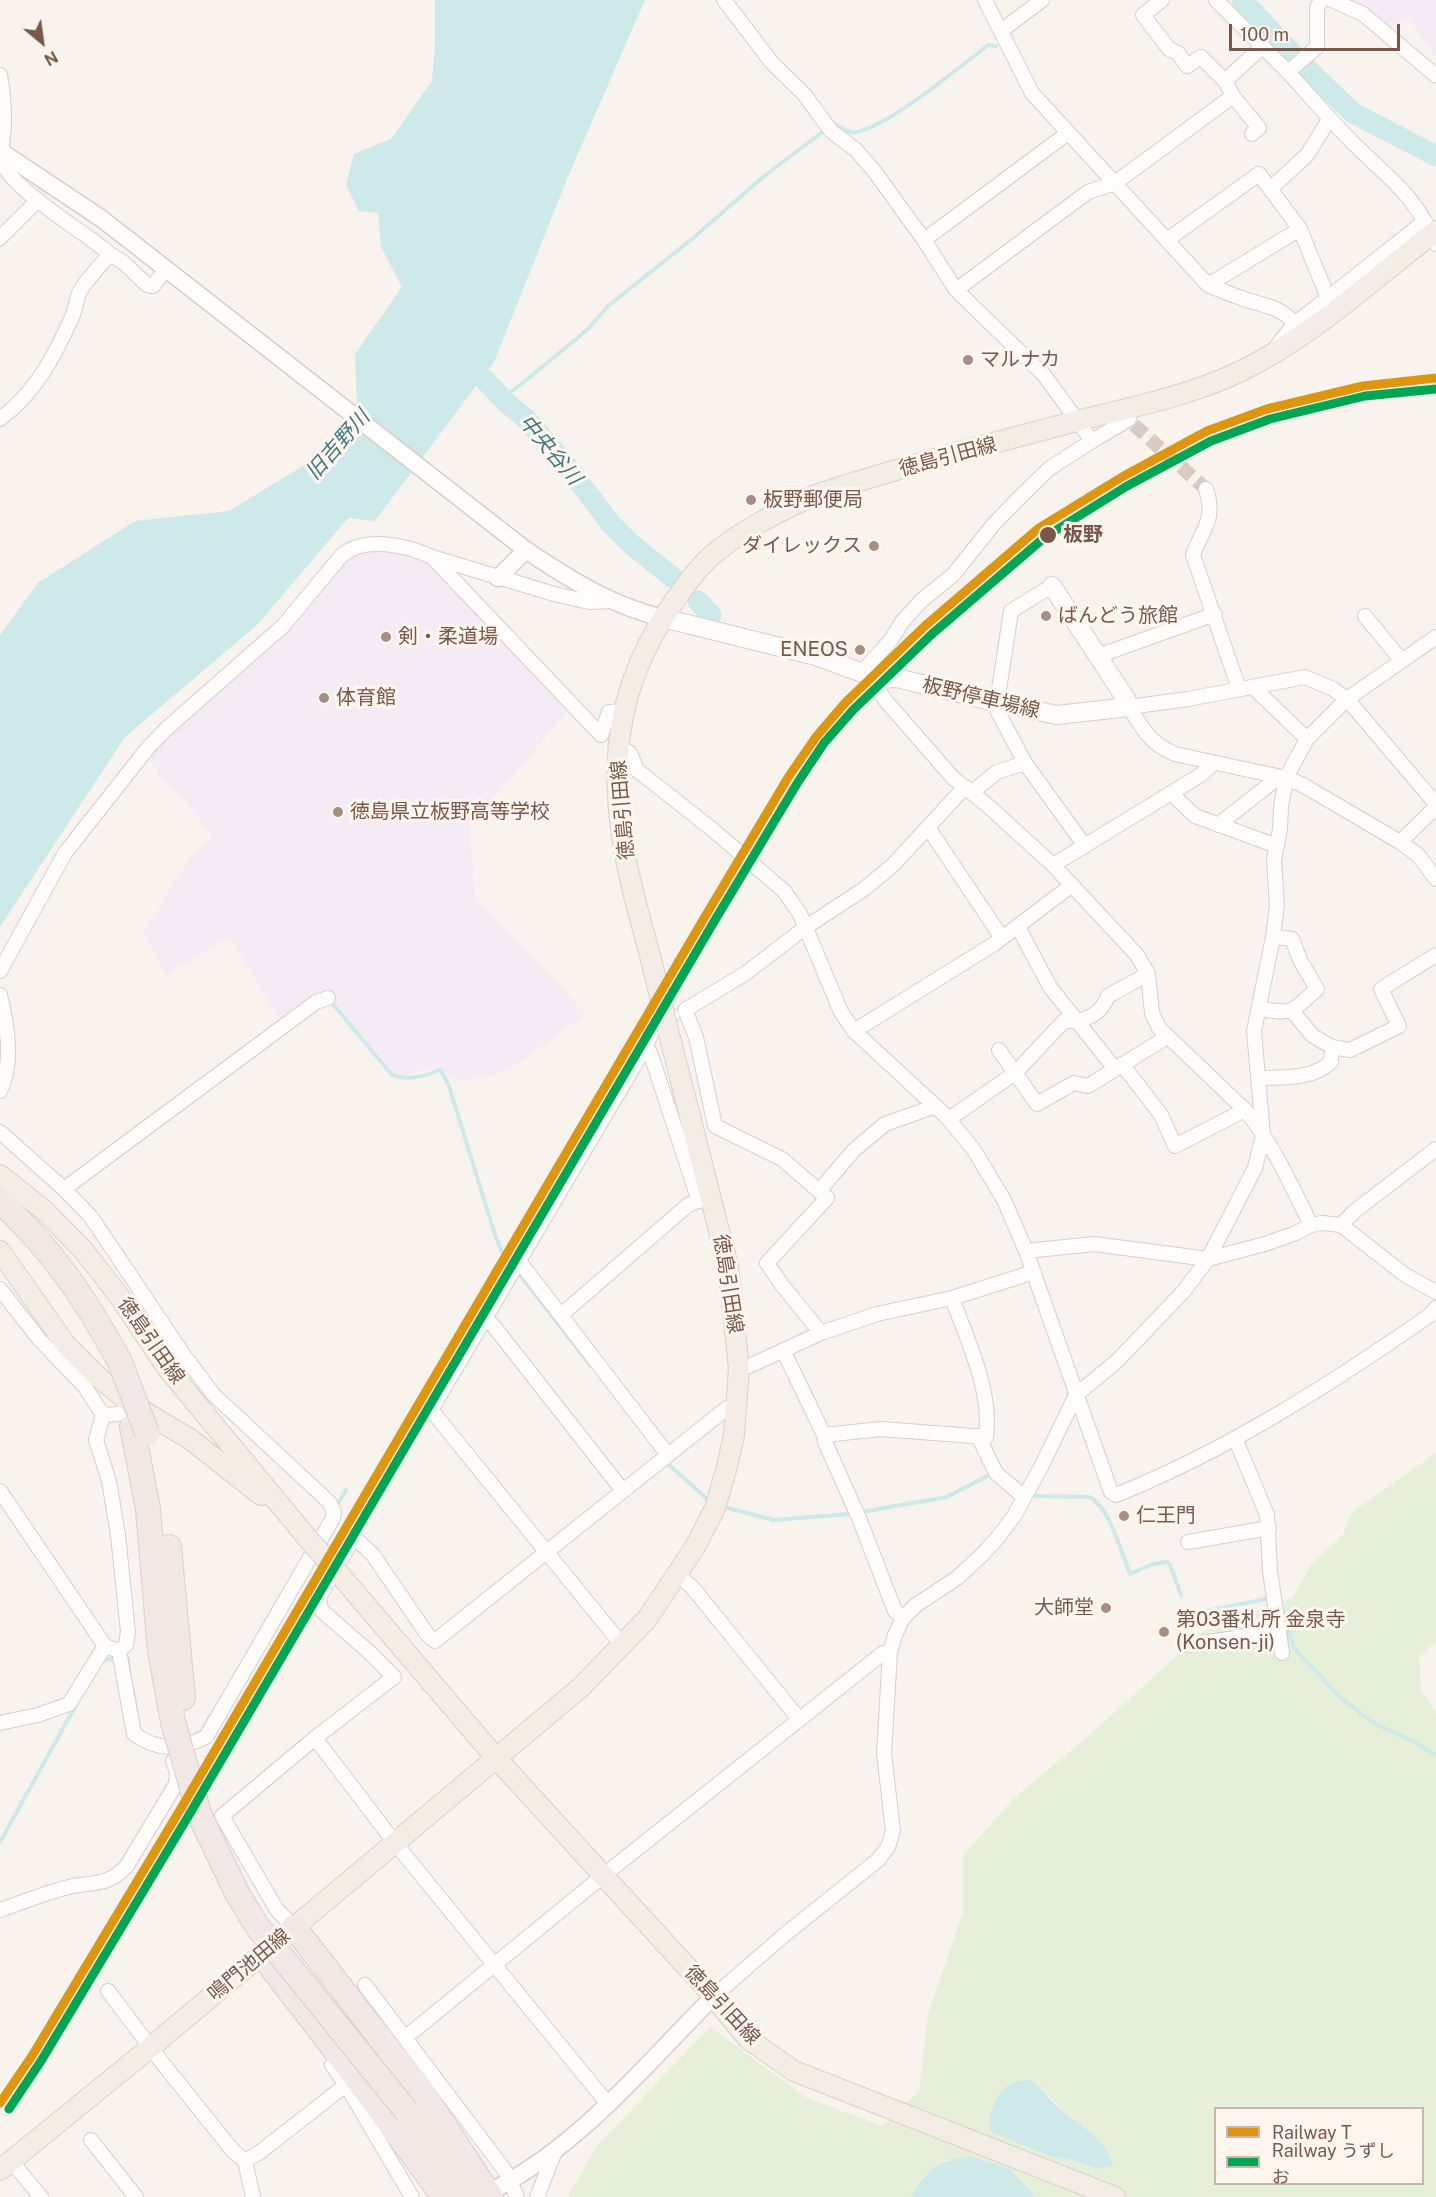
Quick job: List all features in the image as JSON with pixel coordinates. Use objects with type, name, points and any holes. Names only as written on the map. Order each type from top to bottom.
[{"type":"highway","points":[[0,1201],[34,1235],[65,1272],[93,1312],[138,1421],[160,1651],[179,1720],[210,1811],[230,1856],[267,1920],[411,2109],[466,2197]]},
{"type":"highway","points":[[0,1212],[28,1241],[58,1278],[114,1363]]},
{"type":"highway","points":[[294,1927],[499,2192]]},
{"type":"highway","points":[[262,1955],[444,2197]]},
{"type":"highway","points":[[411,2109],[499,2192]]},
{"type":"main road","name":"徳島引田線","points":[[496,1758],[580,1688],[647,1619],[678,1575],[715,1508],[734,1435],[738,1368],[728,1266],[705,1198],[668,1030],[632,886],[622,836],[618,792],[620,727],[630,687],[645,648],[663,618],[689,580],[710,558],[743,532],[784,509],[815,495],[849,484],[1153,402],[1221,379],[1268,357],[1335,312],[1432,233]]},
{"type":"main road","points":[[1052,586],[1129,707]]},
{"type":"main road","name":"板野停車場線","points":[[663,618],[816,656],[871,675],[897,678],[997,703],[1057,715],[1129,707]]},
{"type":"main road","name":"徳島引田線","points":[[0,1175],[45,1211],[84,1250],[119,1296],[167,1368],[291,1519],[496,1758],[604,1875],[748,2039],[794,2071],[1115,2197]]},
{"type":"main road","name":"徳島引田線","points":[[0,1251],[66,1345],[138,1421],[189,1439],[291,1519]]},
{"type":"main road","name":"鳴門池田線","points":[[5,2166],[262,1955],[496,1758]]},
{"type":"street","points":[[724,0],[772,63],[804,94],[829,128],[856,150],[875,172],[924,240],[956,290],[1044,375],[1092,441]]},
{"type":"street","points":[[985,0],[1032,93],[1208,285],[1242,299],[1275,308],[1291,319],[1294,324]]},
{"type":"street","points":[[1001,31],[1042,0]]},
{"type":"street","points":[[1162,0],[1143,15],[1169,50],[1178,53],[1187,66],[1201,57],[1225,81],[1233,96],[1259,128],[1252,134]]},
{"type":"street","points":[[1216,0],[1289,71],[1330,118],[1405,192],[1432,233],[1328,298],[1294,324],[1268,357]]},
{"type":"street","points":[[1289,71],[1317,47],[1317,7],[1322,0]]},
{"type":"street","points":[[1332,0],[1363,14],[1436,76]]},
{"type":"street","points":[[1225,81],[1263,46]]},
{"type":"street","points":[[0,75],[4,122],[1,152],[3,165],[10,177],[38,200],[95,240],[147,285],[153,286],[170,272]]},
{"type":"street","points":[[956,290],[1088,192],[1115,183],[1233,96]]},
{"type":"street","points":[[1270,189],[1307,155],[1330,118]]},
{"type":"street","points":[[924,240],[1068,133]]},
{"type":"street","points":[[1,152],[102,219],[446,485],[526,550],[565,576],[612,601],[639,612],[663,618]]},
{"type":"street","points":[[1167,240],[1259,174],[1300,229],[1328,298]]},
{"type":"street","points":[[0,238],[38,200]]},
{"type":"street","points":[[1208,285],[1300,229]]},
{"type":"street","points":[[0,419],[29,394],[43,375],[72,316],[82,288],[110,254]]},
{"type":"street","points":[[1153,402],[1132,422],[1092,441],[1050,468],[993,525],[953,574],[922,600],[902,622],[871,675],[886,700],[946,771],[1053,865],[1137,956],[1148,974],[1152,1013],[1159,1028],[1245,1110],[1276,1155],[1311,1225]]},
{"type":"street","points":[[1206,489],[1211,508],[1208,524],[1193,555],[1215,615],[1246,688],[1306,739]]},
{"type":"street","points":[[0,971],[65,853],[147,749],[166,729],[283,626],[342,555],[357,546],[379,544],[418,550],[432,557],[498,578],[590,603],[612,601]]},
{"type":"street","points":[[498,578],[526,550]]},
{"type":"street","points":[[432,557],[601,735],[609,712],[624,711]]},
{"type":"street","points":[[1052,586],[1011,611],[997,703],[998,712],[1025,763],[1085,846]]},
{"type":"street","points":[[1098,656],[1215,615]]},
{"type":"street","points":[[1365,616],[1401,660]]},
{"type":"street","points":[[1218,825],[1283,778],[1306,739],[1347,699],[1436,637]]},
{"type":"street","points":[[1400,842],[1436,806],[1347,699],[1333,689],[1305,677],[1129,707],[1150,739],[1160,747],[1175,754],[1301,784],[1400,842],[1418,855],[1436,879]]},
{"type":"street","points":[[618,746],[630,753],[637,770],[713,830],[784,891],[801,914],[810,941],[841,1012],[854,1031],[936,1106],[974,1150],[1004,1200],[1026,1251],[1111,1492],[1116,1495],[1193,1461],[1235,1438],[1375,1353],[1430,1315],[1436,1308]]},
{"type":"street","points":[[1053,865],[1199,776],[1210,767],[1212,762]]},
{"type":"street","points":[[623,1646],[431,1410],[646,1046],[655,1025],[685,1010],[746,973],[806,927],[864,889],[893,865],[968,790],[997,772],[1025,763]]},
{"type":"street","points":[[499,2192],[556,2149],[608,2104],[713,1997],[783,1936],[878,1860],[888,1847],[893,1831],[884,1753],[890,1652],[903,1618],[916,1605],[957,1578],[983,1554],[1014,1516],[1076,1395],[1117,1361],[1184,1293],[1208,1259],[1255,1168],[1263,1135],[1254,1031],[1274,938],[1277,905],[1274,860],[1280,829],[1283,778]]},
{"type":"street","points":[[1171,794],[1196,816],[1277,846]]},
{"type":"street","points":[[928,829],[1002,938]]},
{"type":"street","points":[[854,1031],[1002,938],[1072,885]]},
{"type":"street","points":[[1018,927],[1050,987],[1161,1115],[1175,1146],[1245,1110]]},
{"type":"street","points":[[1259,1009],[1286,1013],[1292,1011],[1317,988],[1300,960],[1292,939],[1274,938]]},
{"type":"street","points":[[1292,1011],[1313,1036],[1332,1047],[1350,1050],[1399,1026],[1381,989],[1436,956]]},
{"type":"street","points":[[949,1119],[1015,1073],[1064,1022],[1079,1022],[1103,1009],[1108,996],[1148,974]]},
{"type":"street","points":[[0,995],[7,1024],[6,1068],[0,1091]]},
{"type":"street","points":[[64,1189],[316,1002],[328,998]]},
{"type":"street","points":[[685,1010],[696,1037],[716,1126],[782,1159],[826,1198],[767,1263],[821,1333]]},
{"type":"street","points":[[999,1050],[1037,1104],[1074,1083],[1088,1086],[1167,1037]]},
{"type":"street","points":[[561,1315],[688,1205],[705,1198],[646,1046]]},
{"type":"street","points":[[1259,1078],[1308,1076],[1322,1071],[1331,1062],[1332,1047]]},
{"type":"street","points":[[819,1191],[854,1150],[885,1124],[936,1106]]},
{"type":"street","points":[[0,1131],[64,1189],[91,1217],[183,1354],[213,1394],[329,1502],[334,1512],[308,1564],[206,1737],[189,1744],[168,1748],[148,1744],[134,1734],[119,1651]]},
{"type":"street","points":[[1341,1225],[1356,1210],[1436,1149]]},
{"type":"street","points":[[1026,1251],[1094,1244],[1208,1259],[1265,1244],[1311,1225],[1322,1223],[1341,1225],[1405,1275],[1436,1292]]},
{"type":"street","points":[[516,1266],[561,1315],[668,1455]]},
{"type":"street","points":[[738,1368],[747,1367],[821,1333],[877,1314],[952,1298],[1034,1272]]},
{"type":"street","points":[[0,1289],[39,1339],[85,1387],[103,1415],[96,1440],[109,1481],[118,1535],[128,1632],[126,1645],[119,1651]]},
{"type":"street","points":[[824,1436],[881,1429],[986,1437],[988,1423],[979,1372],[952,1298]]},
{"type":"street","points":[[492,1324],[623,1491]]},
{"type":"street","points":[[783,1350],[824,1436],[895,1611],[903,1618]]},
{"type":"street","points":[[167,1368],[183,1354]]},
{"type":"street","points":[[294,1927],[277,1910],[222,1816],[315,1738],[394,1677],[321,1610],[319,1597],[354,1537],[373,1555],[427,1634],[435,1641],[727,1408],[736,1406]]},
{"type":"street","points":[[103,1415],[118,1414],[138,1421]]},
{"type":"street","points":[[978,1436],[996,1473],[1024,1497]]},
{"type":"street","points":[[1235,1438],[1267,1515],[1270,1571],[1282,1653]]},
{"type":"street","points":[[0,1491],[105,1646],[119,1651]]},
{"type":"street","points":[[1188,1542],[1269,1528]]},
{"type":"street","points":[[678,1575],[692,1587],[799,1719]]},
{"type":"street","points":[[1186,1645],[1279,1632]]},
{"type":"street","points":[[0,1723],[38,1715],[69,1704],[105,1646]]},
{"type":"street","points":[[406,2037],[799,1719],[883,1653],[890,1652]]},
{"type":"street","points":[[315,1738],[395,1843],[608,2104]]},
{"type":"street","points":[[0,1910],[73,1886],[99,1884],[120,1873],[126,1867],[176,1784],[177,1772],[168,1748]]},
{"type":"street","points":[[365,1985],[506,2172],[499,2192]]},
{"type":"street","points":[[108,1991],[233,2151],[245,2161],[253,2197]]},
{"type":"street","points":[[300,2023],[346,2085],[412,2197]]},
{"type":"street","points":[[245,2161],[261,2152],[346,2085]]},
{"type":"street","points":[[91,2140],[136,2197]]},
{"type":"street","points":[[537,2197],[556,2149]]},
{"type":"street","points":[[5,2166],[41,2197]]},
{"type":"shaded area","points":[[1346,0],[1436,0],[1436,57],[1407,17],[1387,30]]},
{"type":"shaded area","name":"徳島県立板野高等学校","points":[[358,551],[401,552],[420,556],[570,708],[470,827],[474,894],[586,1014],[510,1069],[468,1081],[446,1076],[441,1066],[399,1076],[393,1072],[326,992],[280,1020],[229,936],[167,975],[143,934],[188,860],[212,836],[182,797],[163,781],[149,758],[151,750],[344,558]]},
{"type":"green space","points":[[1436,1453],[1436,1641],[1419,1657],[1421,1689],[1436,1714],[1436,2197],[1036,2197],[948,2159],[924,2176],[911,2197],[567,2197],[598,2145],[710,2027],[807,2098],[882,2126],[919,2091],[928,2014],[963,1911],[963,1856],[1013,1799],[1092,1733],[1204,1631],[1293,1597],[1311,1565],[1344,1533],[1351,1513]],"holes":[[[1039,2085],[1109,2154],[1099,2169],[1068,2159],[1051,2157]]]},
{"type":"water","name":"旧吉野川","points":[[435,0],[645,0],[567,179],[494,362],[375,521],[348,518],[257,625],[125,737],[0,927],[0,635],[38,583],[135,521],[229,511],[329,450],[357,401],[355,354],[402,287],[381,247],[378,213],[359,211],[346,185],[354,154],[391,139],[432,81]]},
{"type":"water","points":[[1029,2080],[1104,2146],[1113,2165],[1099,2169],[1068,2159],[1051,2157],[990,2131],[992,2112],[997,2098],[1012,2083]]},
{"type":"water","points":[[971,2156],[1009,2169],[1036,2197],[911,2197],[923,2179],[935,2168],[950,2160]]},
{"type":"waterway","points":[[1242,0],[1299,61],[1353,113],[1436,156]]},
{"type":"waterway","points":[[831,126],[835,124],[851,132],[880,123],[921,97],[988,45],[996,46]]},
{"type":"waterway","points":[[502,397],[519,386],[587,330],[608,306],[692,239],[763,177],[825,130]]},
{"type":"waterway","name":"中央谷川","points":[[462,356],[508,404],[526,419],[567,466],[610,523],[631,544],[672,577]]},
{"type":"waterway","name":"中央谷川","points":[[698,601],[711,615]]},
{"type":"waterway","points":[[332,1003],[392,1075],[417,1077],[440,1069],[449,1086],[495,1235],[501,1250],[512,1264]]},
{"type":"waterway","points":[[516,1270],[591,1366]]},
{"type":"waterway","points":[[667,1463],[706,1498]]},
{"type":"waterway","points":[[861,1512],[947,1497],[991,1474]]},
{"type":"waterway","points":[[335,1508],[346,1490]]},
{"type":"waterway","points":[[1035,1496],[1089,1497],[1103,1510],[1109,1520],[1130,1574],[1153,1564],[1167,1562],[1181,1595]]},
{"type":"waterway","points":[[728,1508],[774,1520],[850,1514]]},
{"type":"waterway","points":[[1196,1613],[1271,1598]]},
{"type":"waterway","points":[[1282,1609],[1293,1647],[1341,1698],[1375,1724],[1415,1742],[1436,1756]]},
{"type":"waterway","points":[[102,1660],[128,1658],[129,1669]]},
{"type":"waterway","points":[[133,1691],[139,1728]]},
{"type":"waterway","points":[[0,1842],[76,1705]]},
{"type":"waterway","points":[[196,1734],[201,1732],[211,1715]]},
{"type":"tunnel","points":[[1134,425],[1206,489]]},
{"type":"rail line","name":"T","points":[[0,2103],[32,2056],[180,1810],[706,915],[789,776],[816,737],[845,703],[925,626],[1039,528],[1122,477],[1207,431],[1267,409],[1363,386],[1436,378]]},
{"type":"rail line","name":"うずしお","points":[[9,2109],[41,2061],[189,1815],[715,920],[824,743],[853,710],[932,634],[1045,537],[1127,486],[1211,441],[1270,419],[1365,396],[1436,389]]},
{"type":"place","name":"マルナカ","points":[[968,360]]},
{"type":"place","name":"板野郵便局","points":[[751,500]]},
{"type":"place","name":"板野","points":[[1048,535]]},
{"type":"place","name":"ダイレックス","points":[[874,546]]},
{"type":"place","name":"ばんどう旅館","points":[[1046,616]]},
{"type":"place","name":"剣・柔道場","points":[[386,637]]},
{"type":"place","name":"ENEOS","points":[[860,650]]},
{"type":"place","name":"体育館","points":[[324,698]]},
{"type":"place","name":"徳島県立板野高等学校","points":[[338,812]]},
{"type":"place","name":"仁王門","points":[[1124,1516]]},
{"type":"place","name":"大師堂","points":[[1106,1608]]},
{"type":"place","name":"第03番札所 金泉寺 (Konsen-ji)","points":[[1164,1632]]}]
